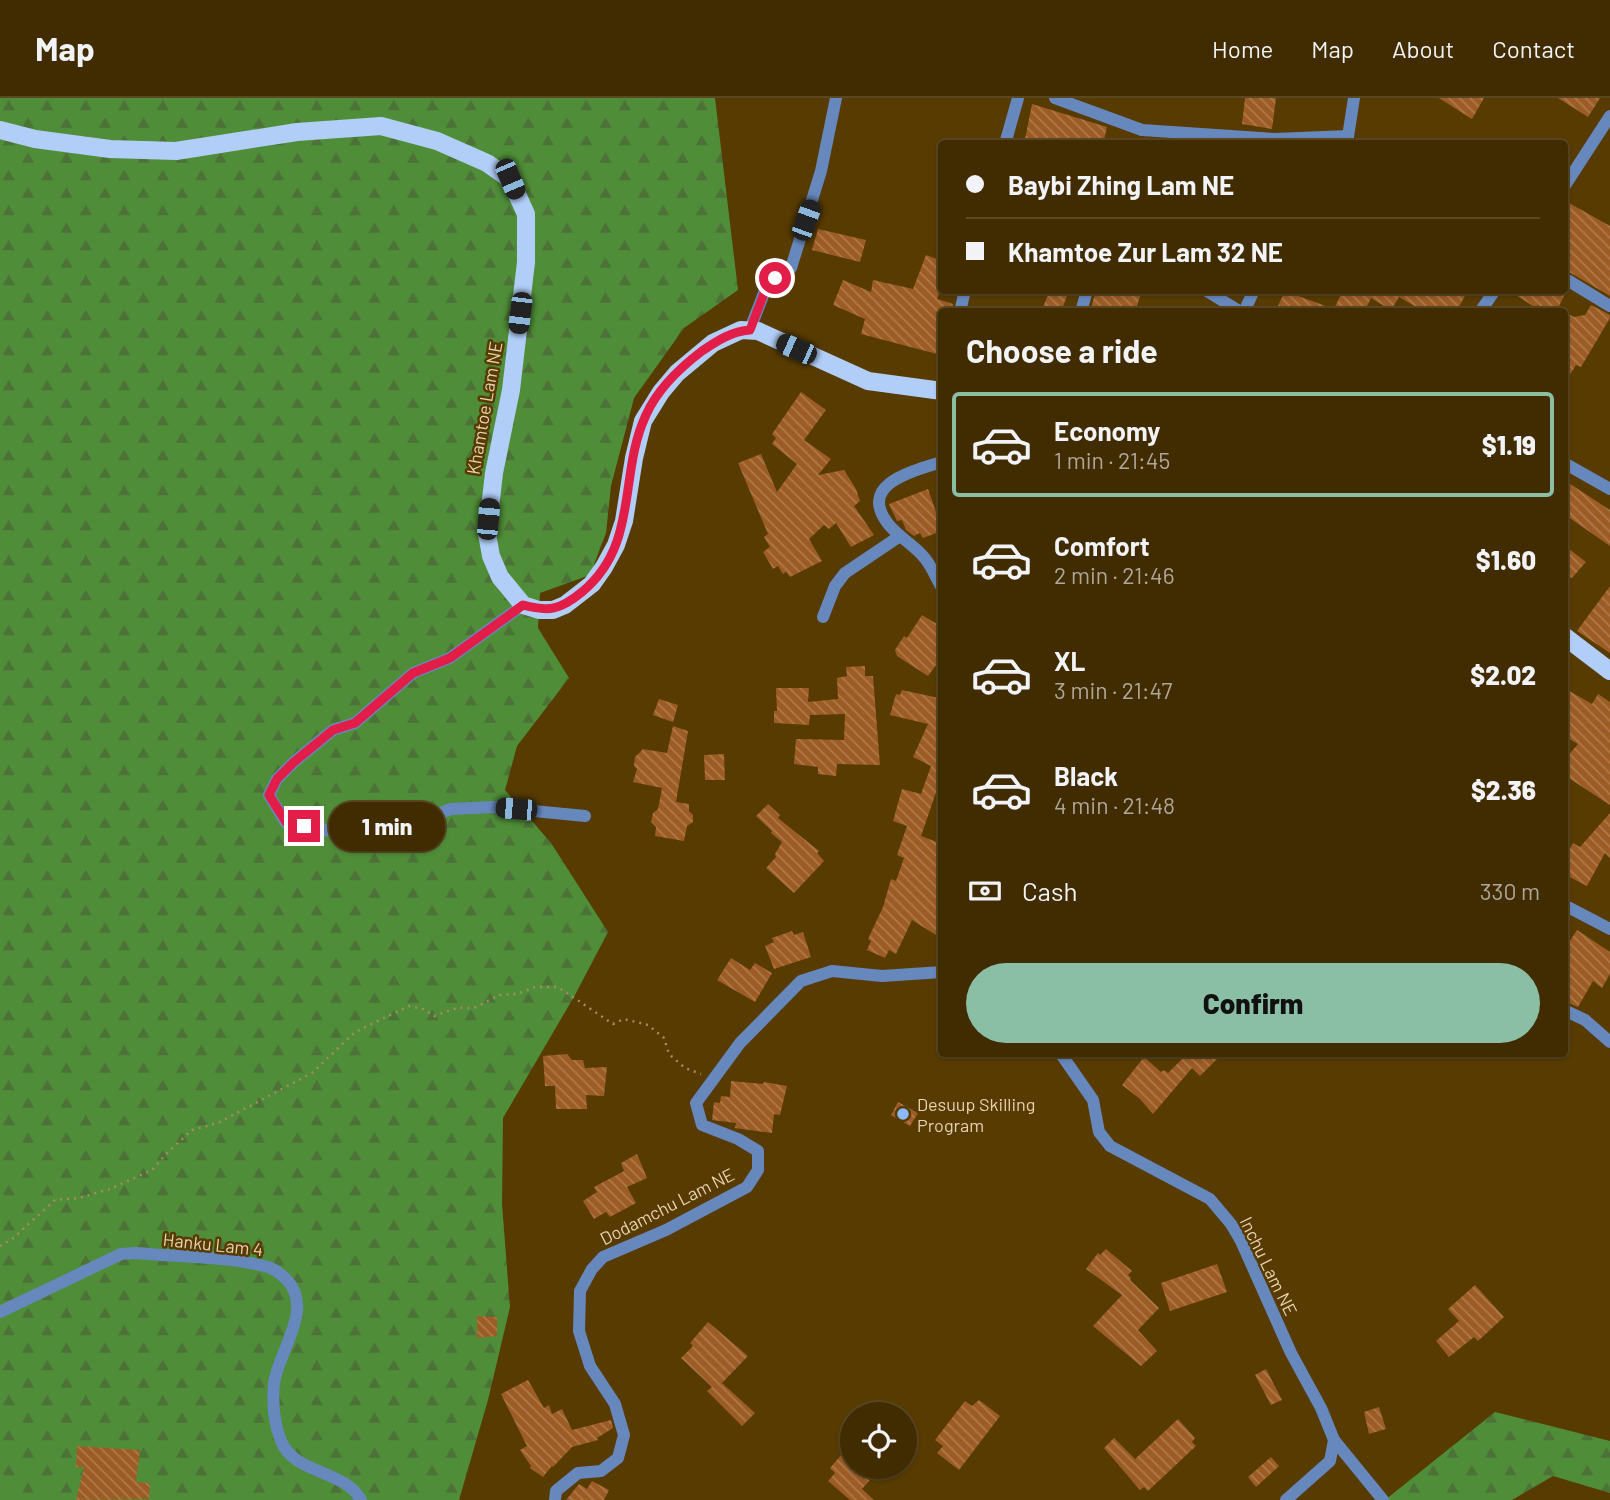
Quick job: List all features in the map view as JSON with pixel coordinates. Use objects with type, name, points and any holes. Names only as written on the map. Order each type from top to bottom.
[{"type":"main road","name":"Khamtoe Lam NE","points":[[0,130],[35,139],[110,149],[176,151],[297,132],[381,126],[437,141],[487,163],[510,179],[526,215],[526,262],[511,390],[494,473],[487,534],[491,556],[500,578],[523,605]]},
{"type":"main road","points":[[523,605],[539,610],[553,610],[565,605],[592,584],[616,545],[624,521],[638,436],[651,405],[677,373],[695,357],[727,336],[741,330],[750,330],[868,381],[938,390]]},
{"type":"main road","points":[[1568,639],[1610,670]]},
{"type":"street","points":[[750,330],[768,283],[791,268],[821,171],[836,98]]},
{"type":"street","points":[[1006,140],[1018,98]]},
{"type":"street","points":[[1055,98],[1142,130],[1275,139],[1347,139],[1354,98]]},
{"type":"street","points":[[1568,181],[1610,116]]},
{"type":"street","points":[[1138,140],[1142,130]]},
{"type":"street","points":[[1568,280],[1610,306]]},
{"type":"street","points":[[1212,294],[1235,308]]},
{"type":"street","points":[[938,463],[897,477],[881,493],[879,501],[881,513],[900,536],[923,556],[938,580]]},
{"type":"street","points":[[1568,465],[1610,489]]},
{"type":"street","points":[[823,617],[835,586],[845,573],[900,536]]},
{"type":"street","points":[[523,605],[450,658],[413,673],[355,723],[333,730],[277,779],[269,795],[286,822],[341,833],[381,834],[452,809],[493,807],[585,816]]},
{"type":"street","points":[[1568,907],[1610,929]]},
{"type":"street","name":"Dodamchu Lam NE","points":[[555,1500],[556,1491],[578,1473],[601,1471],[618,1458],[624,1435],[615,1404],[590,1366],[579,1331],[580,1291],[592,1269],[603,1257],[666,1230],[747,1187],[758,1170],[758,1151],[738,1139],[702,1125],[696,1102],[740,1043],[801,981],[832,971],[882,976],[938,972]]},
{"type":"street","points":[[1568,1012],[1585,1020],[1610,1042]]},
{"type":"street","name":"Inchu Lam NE","points":[[1063,1057],[1093,1100],[1099,1132],[1110,1146],[1210,1199],[1231,1224],[1334,1440],[1383,1500]]},
{"type":"street","name":"Hanku Lam 4","points":[[0,1312],[121,1254],[230,1261],[271,1268],[296,1290],[298,1307],[294,1327],[274,1384],[274,1416],[282,1444],[311,1469],[343,1481],[361,1500]]},
{"type":"street","points":[[1286,1500],[1330,1461],[1334,1440]]},
{"type":"path","points":[[0,1246],[12,1239],[55,1200],[79,1198],[110,1189],[152,1170],[192,1130],[230,1118],[312,1073],[355,1032],[409,1006],[423,1009],[434,1016],[457,1008],[474,1008],[500,995],[517,994],[535,987],[558,986],[613,1024],[624,1019],[648,1025],[664,1038],[669,1054],[685,1068],[714,1079]]},
{"type":"green space","points":[[0,98],[715,98],[738,290],[684,328],[634,398],[611,486],[606,533],[590,575],[540,593],[538,628],[569,678],[517,746],[505,790],[551,843],[608,932],[575,995],[503,1118],[502,1204],[510,1307],[488,1400],[459,1500],[0,1500]]},
{"type":"green space","points":[[1495,1412],[1610,1441],[1610,1493],[1553,1476],[1512,1500],[1385,1500]]},
{"type":"building","points":[[1245,98],[1276,98],[1272,129],[1242,124]]},
{"type":"building","points":[[1439,98],[1484,98],[1472,119]]},
{"type":"building","points":[[1558,98],[1600,98],[1588,117]]},
{"type":"building","points":[[1032,104],[1107,127],[1104,140],[1025,140]]},
{"type":"building","points":[[1568,204],[1610,226],[1610,296],[1568,271]]},
{"type":"building","points":[[818,229],[866,240],[860,262],[812,250]]},
{"type":"building","points":[[926,255],[938,260],[937,299],[953,304],[952,308],[938,308],[937,354],[861,334],[865,319],[833,305],[843,280],[871,292],[873,280],[913,289]]},
{"type":"building","points":[[1048,294],[1068,294],[1062,308],[1043,308]]},
{"type":"building","points":[[1095,294],[1141,294],[1136,308],[1091,308]]},
{"type":"building","points":[[1293,294],[1331,308],[1280,308],[1278,306],[1283,295]]},
{"type":"building","points":[[1341,294],[1465,296],[1458,308],[1418,308],[1399,297],[1392,308],[1371,298],[1366,308],[1334,308]]},
{"type":"building","points":[[1514,294],[1565,294],[1558,308],[1542,308],[1538,305],[1536,308]]},
{"type":"building","points":[[1591,305],[1610,315],[1610,318],[1581,367],[1576,365],[1568,378],[1568,313],[1574,317],[1585,315]]},
{"type":"building","points":[[801,392],[826,410],[804,440],[831,459],[818,475],[844,470],[860,501],[854,506],[874,535],[851,547],[836,523],[829,529],[824,525],[809,539],[822,561],[790,577],[786,572],[783,574],[778,566],[773,569],[763,552],[770,547],[764,537],[768,534],[738,463],[761,454],[777,492],[797,464],[772,444],[776,438],[772,434]]},
{"type":"building","points":[[1568,483],[1610,510],[1610,546],[1568,517]]},
{"type":"building","points":[[928,489],[938,511],[938,532],[923,538],[920,533],[914,536],[906,530],[902,520],[897,521],[889,504]]},
{"type":"building","points":[[1568,548],[1586,562],[1572,578],[1568,576]]},
{"type":"building","points":[[1610,586],[1610,653],[1577,631]]},
{"type":"building","points":[[922,615],[938,625],[938,662],[928,676],[897,656],[895,650],[904,636],[907,638]]},
{"type":"building","points":[[865,666],[865,676],[873,676],[880,765],[837,764],[836,776],[818,774],[818,767],[794,764],[796,739],[844,740],[845,714],[810,715],[809,725],[774,723],[774,711],[777,711],[776,688],[809,688],[808,702],[838,699],[837,678],[847,676],[846,667]]},
{"type":"building","points":[[902,690],[938,698],[938,787],[921,836],[938,842],[938,932],[936,935],[912,920],[896,954],[889,950],[885,958],[867,950],[871,941],[868,939],[883,907],[891,879],[896,881],[904,858],[897,855],[907,826],[893,821],[902,789],[921,794],[931,766],[913,757],[928,724],[890,715],[896,694],[900,695]]},
{"type":"building","points":[[1568,690],[1592,704],[1598,694],[1610,702],[1610,805],[1568,778],[1568,755],[1578,744],[1568,738]]},
{"type":"building","points":[[659,699],[678,705],[673,722],[653,715]]},
{"type":"building","points":[[673,726],[688,731],[676,802],[689,804],[689,811],[693,815],[693,822],[687,826],[684,841],[655,836],[656,827],[651,822],[653,813],[658,809],[662,788],[633,782],[637,769],[634,766],[635,757],[643,749],[667,753]]},
{"type":"building","points":[[724,754],[725,780],[705,780],[704,755]]},
{"type":"building","points":[[768,804],[780,815],[778,818],[819,851],[817,853],[824,861],[794,893],[766,868],[776,857],[782,842],[756,816]]},
{"type":"building","points":[[1610,813],[1610,858],[1605,853],[1587,886],[1568,876],[1568,852],[1573,843],[1580,847]]},
{"type":"building","points":[[1577,930],[1610,952],[1610,974],[1602,988],[1593,981],[1578,1007],[1568,1003],[1568,944]]},
{"type":"building","points":[[792,931],[794,935],[803,932],[811,957],[774,969],[765,946],[774,942],[772,938]]},
{"type":"building","points":[[731,958],[750,970],[755,963],[772,973],[755,1002],[717,980]]},
{"type":"building","points":[[567,1054],[572,1060],[583,1060],[585,1068],[607,1067],[604,1096],[586,1095],[587,1109],[556,1109],[555,1086],[545,1086],[543,1056]]},
{"type":"building","points":[[1144,1057],[1161,1072],[1164,1070],[1168,1073],[1184,1057],[1219,1057],[1200,1076],[1192,1068],[1153,1114],[1122,1085]]},
{"type":"building","points":[[731,1081],[787,1086],[780,1115],[774,1114],[772,1133],[735,1128],[736,1123],[712,1120],[714,1102],[720,1103],[721,1096],[730,1097]]},
{"type":"building","points":[[898,1102],[918,1113],[910,1126],[891,1115]]},
{"type":"building","points":[[637,1154],[647,1178],[627,1187],[636,1203],[610,1217],[606,1212],[594,1219],[583,1201],[597,1192],[594,1187],[624,1171],[621,1163]]},
{"type":"building","points":[[1106,1249],[1132,1271],[1128,1275],[1130,1280],[1159,1308],[1138,1330],[1157,1351],[1141,1366],[1093,1326],[1122,1295],[1086,1269],[1098,1253],[1100,1255]]},
{"type":"building","points":[[1217,1264],[1227,1292],[1170,1311],[1161,1283]]},
{"type":"building","points":[[1475,1285],[1504,1317],[1478,1341],[1474,1337],[1449,1357],[1436,1341],[1459,1321],[1448,1309]]},
{"type":"building","points":[[477,1316],[497,1317],[497,1336],[477,1338]]},
{"type":"building","points":[[708,1322],[748,1356],[722,1383],[755,1413],[742,1426],[707,1391],[712,1387],[681,1358],[693,1346],[690,1343]]},
{"type":"building","points":[[1266,1369],[1282,1400],[1271,1405],[1255,1375]]},
{"type":"building","points":[[528,1380],[544,1408],[549,1405],[552,1414],[562,1409],[572,1430],[611,1420],[613,1428],[597,1438],[598,1440],[572,1447],[543,1477],[530,1468],[520,1450],[527,1446],[501,1394]]},
{"type":"building","points":[[979,1400],[1000,1416],[959,1470],[937,1453],[943,1446],[935,1440],[965,1401],[972,1406]]},
{"type":"building","points":[[1379,1407],[1386,1429],[1369,1434],[1364,1412]]},
{"type":"building","points":[[1178,1419],[1195,1438],[1192,1442],[1196,1446],[1148,1491],[1144,1487],[1140,1490],[1104,1448],[1114,1438],[1135,1459]]},
{"type":"building","points":[[77,1446],[140,1450],[136,1482],[150,1483],[149,1499],[76,1500],[84,1467],[76,1467]]},
{"type":"building","points":[[840,1456],[840,1479],[871,1479],[862,1489],[874,1500],[850,1500],[828,1481],[835,1473],[830,1468]]},
{"type":"building","points":[[1271,1457],[1279,1466],[1256,1487],[1248,1477]]},
{"type":"building","points":[[592,1481],[609,1490],[604,1500],[566,1500],[579,1484],[587,1489]]},
{"type":"place","name":"Desuup Skilling Program","points":[[903,1114]]},
{"type":"route","points":[[304,826],[286,822],[269,795],[277,779],[294,762],[333,730],[355,723],[413,673],[450,658],[523,605],[539,610],[553,610],[565,605],[592,584],[616,545],[624,521],[638,436],[646,413],[677,373],[695,357],[727,336],[741,330],[750,330],[768,283],[775,278]]}]
